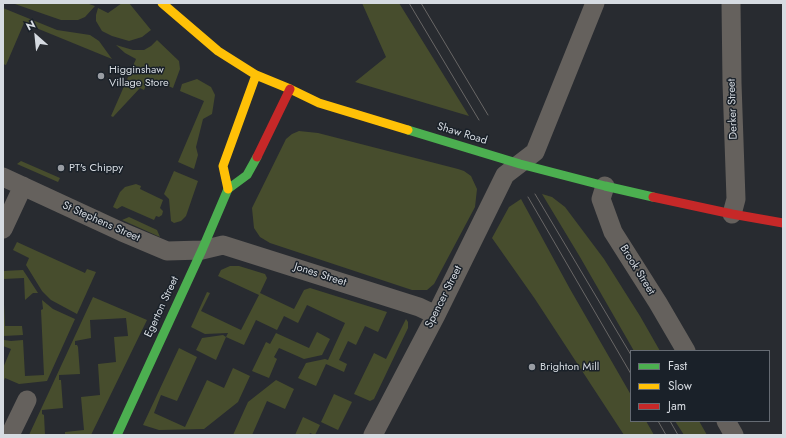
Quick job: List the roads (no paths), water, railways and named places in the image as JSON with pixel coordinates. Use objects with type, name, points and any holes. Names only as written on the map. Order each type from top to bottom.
[{"type":"main road","name":"Shaw Road","points":[[162,3],[218,51],[256,75],[319,103],[520,164],[605,186],[732,214],[783,223]]},
{"type":"main road","points":[[228,189],[223,166],[256,75]]},
{"type":"main road","name":"Egerton Street","points":[[117,435],[202,250],[228,189],[247,174],[262,148],[290,89]]},
{"type":"street","name":"Spencer Street","points":[[373,435],[436,315],[505,175],[535,152],[595,3]]},
{"type":"street","name":"Derker Street","points":[[731,3],[736,199],[732,214]]},
{"type":"street","name":"St Stephens Street","points":[[3,177],[168,251],[202,250]]},
{"type":"street","points":[[3,229],[23,186]]},
{"type":"street","name":"Brook Street","points":[[605,186],[601,199],[613,232],[658,303],[685,350]]},
{"type":"street","name":"Jones Street","points":[[202,250],[223,245],[419,307],[436,315]]},
{"type":"street","points":[[10,435],[27,400]]},
{"type":"street","points":[[727,422],[734,435]]},
{"type":"tram line","points":[[409,3],[479,120]]},
{"type":"tram line","points":[[421,3],[488,115]]},
{"type":"tram line","points":[[535,194],[630,353]]},
{"type":"tram line","points":[[528,197],[630,372]]},
{"type":"tram line","points":[[659,422],[666,435]]},
{"type":"tram line","points":[[671,422],[678,435]]},
{"type":"place","name":"Higginshaw Village Store","points":[[101,76]]},
{"type":"place","name":"PT's Chippy","points":[[61,168]]},
{"type":"place","name":"Brighton Mill","points":[[532,367]]}]
